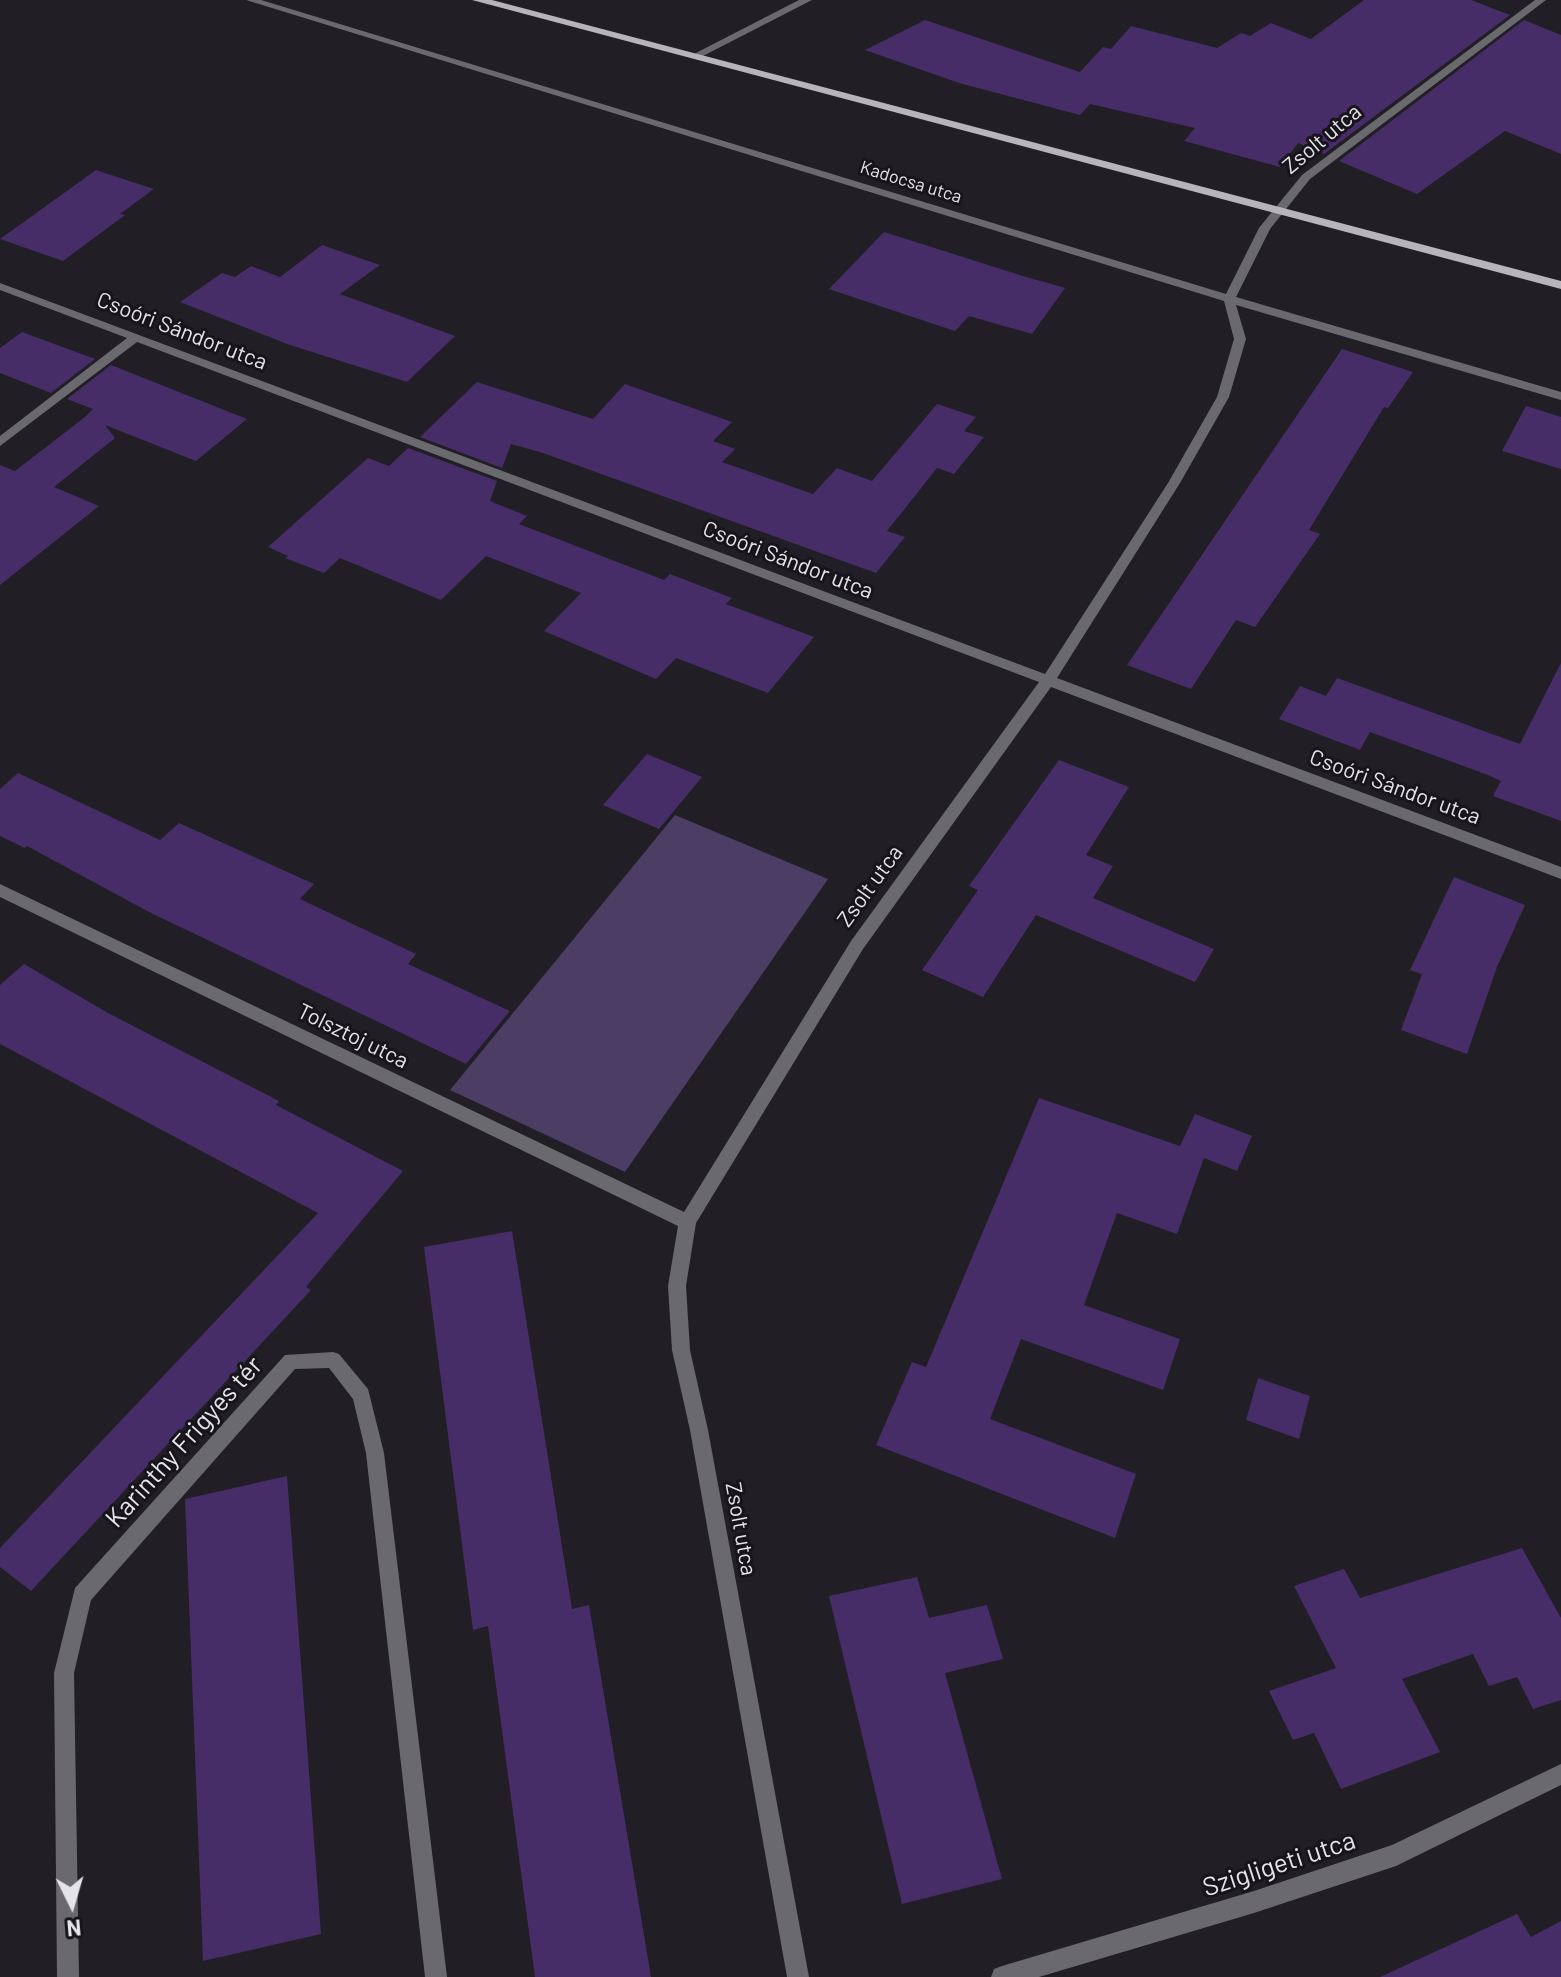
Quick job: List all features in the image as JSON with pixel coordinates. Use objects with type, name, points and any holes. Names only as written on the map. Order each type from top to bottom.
[{"type":"main road","points":[[478,0],[1561,285]]},
{"type":"street","name":"Kadocsa utca","points":[[251,0],[1229,299],[1561,396]]},
{"type":"street","points":[[695,56],[807,0]]},
{"type":"street","name":"Zsolt utca","points":[[798,1977],[702,1446],[681,1350],[677,1286],[687,1222],[857,945],[1047,682],[1174,483],[1223,397],[1240,339],[1229,299],[1265,228],[1306,177],[1541,0]]},
{"type":"street","name":"Csoóri Sándor utca","points":[[0,286],[1561,873]]},
{"type":"street","points":[[0,442],[136,337]]},
{"type":"street","name":"Tolsztoj utca","points":[[0,890],[687,1222]]},
{"type":"street","name":"Karinthy Frigyes tér","points":[[68,1977],[64,1673],[82,1595],[291,1361],[333,1360],[361,1395],[375,1453],[436,1977]]},
{"type":"street","name":"Szigligeti utca","points":[[1002,1977],[1254,1902],[1396,1855],[1561,1774]]},
{"type":"shaded area","points":[[675,815],[828,879],[625,1172],[450,1090]]},
{"type":"building","points":[[1364,0],[1471,0],[1510,15],[1324,154],[1298,143],[1280,167],[1184,141],[1195,128],[1090,104],[1080,115],[959,83],[865,50],[925,20],[1080,72],[1103,47],[1111,49],[1131,26],[1217,48],[1241,33],[1250,36],[1271,23],[1311,39]]},
{"type":"building","points":[[1524,20],[1561,35],[1561,154],[1505,131],[1417,194],[1339,161]]},
{"type":"building","points":[[96,170],[154,189],[63,261],[0,239]]},
{"type":"building","points":[[884,232],[1065,288],[1032,334],[969,316],[955,331],[829,289]]},
{"type":"building","points":[[322,245],[380,265],[340,294],[455,336],[407,382],[290,345],[180,302],[222,273],[235,277],[251,266],[280,277]]},
{"type":"building","points":[[22,332],[95,359],[51,393],[0,373],[0,348]]},
{"type":"building","points":[[1342,349],[1413,372],[1388,408],[1384,407],[1309,530],[1320,534],[1255,627],[1236,620],[1191,689],[1127,665]]},
{"type":"building","points":[[111,365],[247,419],[196,461],[105,425],[115,438],[54,487],[99,506],[0,585],[0,465],[15,471],[85,417],[93,409],[67,399]]},
{"type":"building","points":[[477,382],[593,419],[625,384],[732,422],[713,441],[735,449],[722,462],[813,494],[837,468],[872,481],[937,404],[976,417],[964,431],[984,437],[954,474],[937,468],[887,531],[905,537],[876,573],[543,453],[511,444],[502,468],[420,437]]},
{"type":"building","points":[[1526,406],[1561,417],[1561,469],[1502,451]]},
{"type":"building","points":[[408,448],[497,481],[490,501],[527,516],[519,524],[664,580],[670,574],[732,598],[726,604],[814,637],[768,693],[676,658],[656,679],[544,631],[581,593],[486,556],[441,600],[340,558],[324,573],[285,558],[288,556],[268,547],[368,458],[389,466]]},
{"type":"building","points":[[1561,663],[1561,821],[1493,796],[1501,781],[1370,732],[1360,750],[1279,719],[1300,686],[1326,696],[1337,678],[1520,744]]},
{"type":"building","points":[[647,754],[702,777],[659,829],[603,805]]},
{"type":"building","points":[[1059,760],[1129,787],[1086,855],[1113,866],[1093,898],[1214,949],[1195,982],[1036,915],[983,997],[922,970],[978,890],[969,886]]},
{"type":"building","points":[[18,773],[160,840],[179,823],[314,884],[300,899],[416,954],[408,964],[510,1011],[466,1064],[149,912],[27,846],[25,848],[0,836],[0,789]]},
{"type":"building","points":[[1454,877],[1525,905],[1497,967],[1467,1054],[1401,1030],[1422,974],[1410,970]]},
{"type":"building","points":[[24,964],[108,1013],[279,1101],[276,1105],[403,1171],[306,1287],[311,1290],[31,1591],[0,1567],[0,1548],[318,1213],[0,1044],[0,985]]},
{"type":"building","points":[[1039,1098],[1180,1146],[1195,1114],[1252,1136],[1237,1171],[1204,1158],[1177,1234],[1117,1213],[1084,1305],[1180,1339],[1163,1390],[1021,1339],[990,1419],[1136,1474],[1115,1538],[876,1445],[912,1362],[926,1367]]},
{"type":"building","points":[[512,1231],[572,1609],[589,1605],[651,1977],[535,1977],[488,1626],[473,1630],[424,1247]]},
{"type":"building","points":[[1258,1378],[1310,1396],[1299,1439],[1246,1420]]},
{"type":"building","points":[[287,1476],[321,1934],[203,1961],[185,1499]]},
{"type":"building","points":[[1522,1548],[1561,1618],[1561,1700],[1533,1709],[1517,1677],[1489,1686],[1473,1654],[1402,1679],[1440,1752],[1341,1789],[1314,1733],[1293,1740],[1269,1691],[1336,1668],[1294,1586],[1344,1569],[1360,1598]]},
{"type":"building","points":[[917,1577],[929,1618],[987,1605],[1003,1659],[945,1673],[1002,1879],[902,1904],[829,1596]]},
{"type":"building","points":[[1517,1914],[1531,1937],[1561,1921],[1561,1977],[1380,1977]]}]
